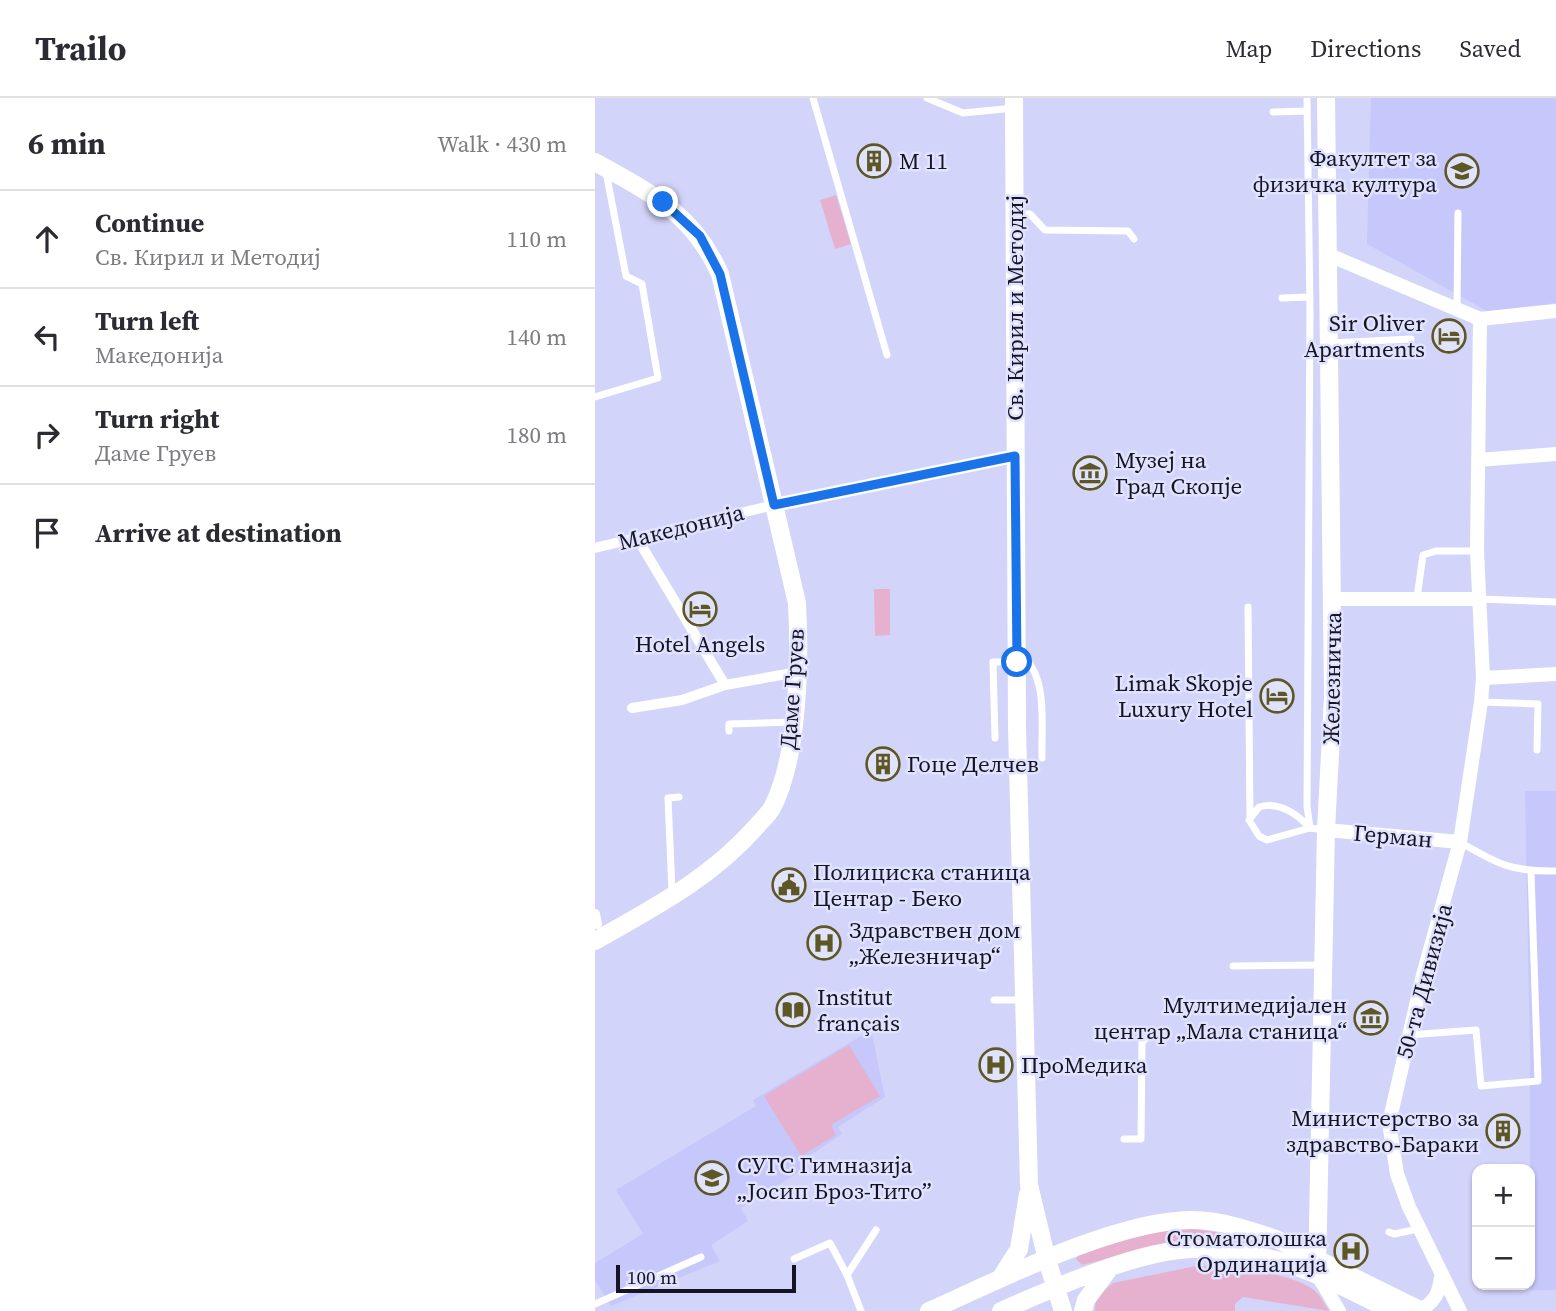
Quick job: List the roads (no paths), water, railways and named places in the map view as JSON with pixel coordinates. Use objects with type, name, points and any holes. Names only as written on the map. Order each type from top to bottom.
[{"type":"street","name":"Железничка","points":[[1316,1266],[1322,965],[1318,829],[1333,697],[1334,599],[1327,98]]},
{"type":"street","name":"Св. Кирил и Методиј","points":[[1014,103],[1017,656],[1029,1185],[1047,1260],[1063,1311]]},
{"type":"street","name":"Даме Груев","points":[[596,926],[673,897],[731,855],[772,808],[789,753],[798,672],[797,603],[720,274],[708,247],[675,210],[600,165]]},
{"type":"street","points":[[1329,255],[1480,319],[1556,312]]},
{"type":"street","name":"50-та Дивизија","points":[[1460,1311],[1418,1229],[1397,1174],[1389,1123],[1408,1035],[1460,842],[1481,702],[1483,678],[1477,551],[1480,319]]},
{"type":"street","points":[[1478,460],[1556,454]]},
{"type":"street","name":"Македонија","points":[[595,548],[774,505],[1015,456]]},
{"type":"street","points":[[637,538],[725,685]]},
{"type":"street","points":[[1334,599],[1478,599]]},
{"type":"street","points":[[632,708],[682,700],[725,685],[798,672]]},
{"type":"street","points":[[1483,678],[1556,674]]},
{"type":"street","name":"Герман","points":[[1318,829],[1460,842]]},
{"type":"street","points":[[1000,1279],[1019,1249],[1029,1185]]},
{"type":"street","points":[[929,1311],[1047,1260],[1149,1225],[1192,1220],[1252,1231],[1316,1266],[1385,1310]]},
{"type":"street","points":[[1015,1309],[1056,1288],[1109,1269],[1192,1249],[1241,1252],[1316,1266],[1421,1310],[1433,1301],[1440,1290],[1441,1277]]},
{"type":"street","points":[[1316,1266],[1339,1311]]},
{"type":"street","points":[[1083,1311],[1086,1300],[1109,1269]]},
{"type":"lane","points":[[813,98],[887,355]]},
{"type":"lane","points":[[927,98],[963,113],[1014,103]]},
{"type":"lane","points":[[1307,98],[1310,310],[1307,806],[1318,829]]},
{"type":"lane","points":[[1273,112],[1307,111]]},
{"type":"lane","points":[[595,397],[658,378],[642,284],[626,276],[600,165]]},
{"type":"lane","points":[[1457,311],[1458,212]]},
{"type":"lane","points":[[1015,214],[1030,214],[1045,230],[1128,231],[1134,239]]},
{"type":"lane","points":[[1282,298],[1309,298]]},
{"type":"lane","points":[[1310,310],[1329,310]]},
{"type":"lane","points":[[1330,343],[1411,340]]},
{"type":"lane","points":[[1417,598],[1423,555],[1436,551],[1477,551]]},
{"type":"lane","points":[[1478,599],[1556,602]]},
{"type":"lane","points":[[1248,607],[1250,817],[1256,832],[1266,840],[1318,829]]},
{"type":"lane","points":[[995,738],[993,662],[1017,656],[1031,662],[1039,680],[1042,758]]},
{"type":"lane","points":[[1481,702],[1538,704],[1537,750]]},
{"type":"lane","points":[[729,731],[729,724],[793,722]]},
{"type":"lane","points":[[673,897],[668,798],[679,797]]},
{"type":"lane","points":[[1250,817],[1259,807],[1276,805],[1318,829]]},
{"type":"lane","points":[[1460,842],[1503,867],[1531,872],[1556,871]]},
{"type":"lane","points":[[1408,1035],[1476,1030],[1481,1086],[1538,1081],[1531,872]]},
{"type":"lane","points":[[1233,966],[1322,965]]},
{"type":"lane","points":[[994,1000],[1024,1000]]},
{"type":"lane","points":[[1124,1139],[1141,1139],[1142,1042],[1154,1032]]},
{"type":"lane","points":[[1389,1232],[1394,1234],[1418,1229]]},
{"type":"lane","points":[[847,1275],[876,1230]]},
{"type":"lane","points":[[794,1259],[830,1243],[847,1275],[861,1311]]},
{"type":"lane","points":[[595,1304],[701,1257]]},
{"type":"place","name":"M 11","points":[[874,161]]},
{"type":"place","name":"Факултет за физичка култура","points":[[1462,171]]},
{"type":"place","name":"Sir Oliver Apartments","points":[[1449,336]]},
{"type":"place","name":"Музеј на Град Скопје","points":[[1090,473]]},
{"type":"place","name":"Hotel Angels","points":[[700,609]]},
{"type":"place","name":"Limak Skopje Luxury Hotel","points":[[1277,696]]},
{"type":"place","name":"Гоце Делчев","points":[[883,764]]},
{"type":"place","name":"Полициска станица Центар - Беко","points":[[789,885]]},
{"type":"place","name":"Здравствен дом „Железничар“","points":[[824,943]]},
{"type":"place","name":"Institut français","points":[[793,1010]]},
{"type":"place","name":"Мултимедијален центар „Мала станица“","points":[[1371,1018]]},
{"type":"place","name":"ПроМедика","points":[[996,1065]]},
{"type":"place","name":"Министерство за здравство-Бараки","points":[[1503,1131]]},
{"type":"place","name":"СУГС Гимназија „Јосип Броз-Тито”","points":[[712,1178]]},
{"type":"place","name":"Стоматолошка Ординација","points":[[1351,1251]]}]
